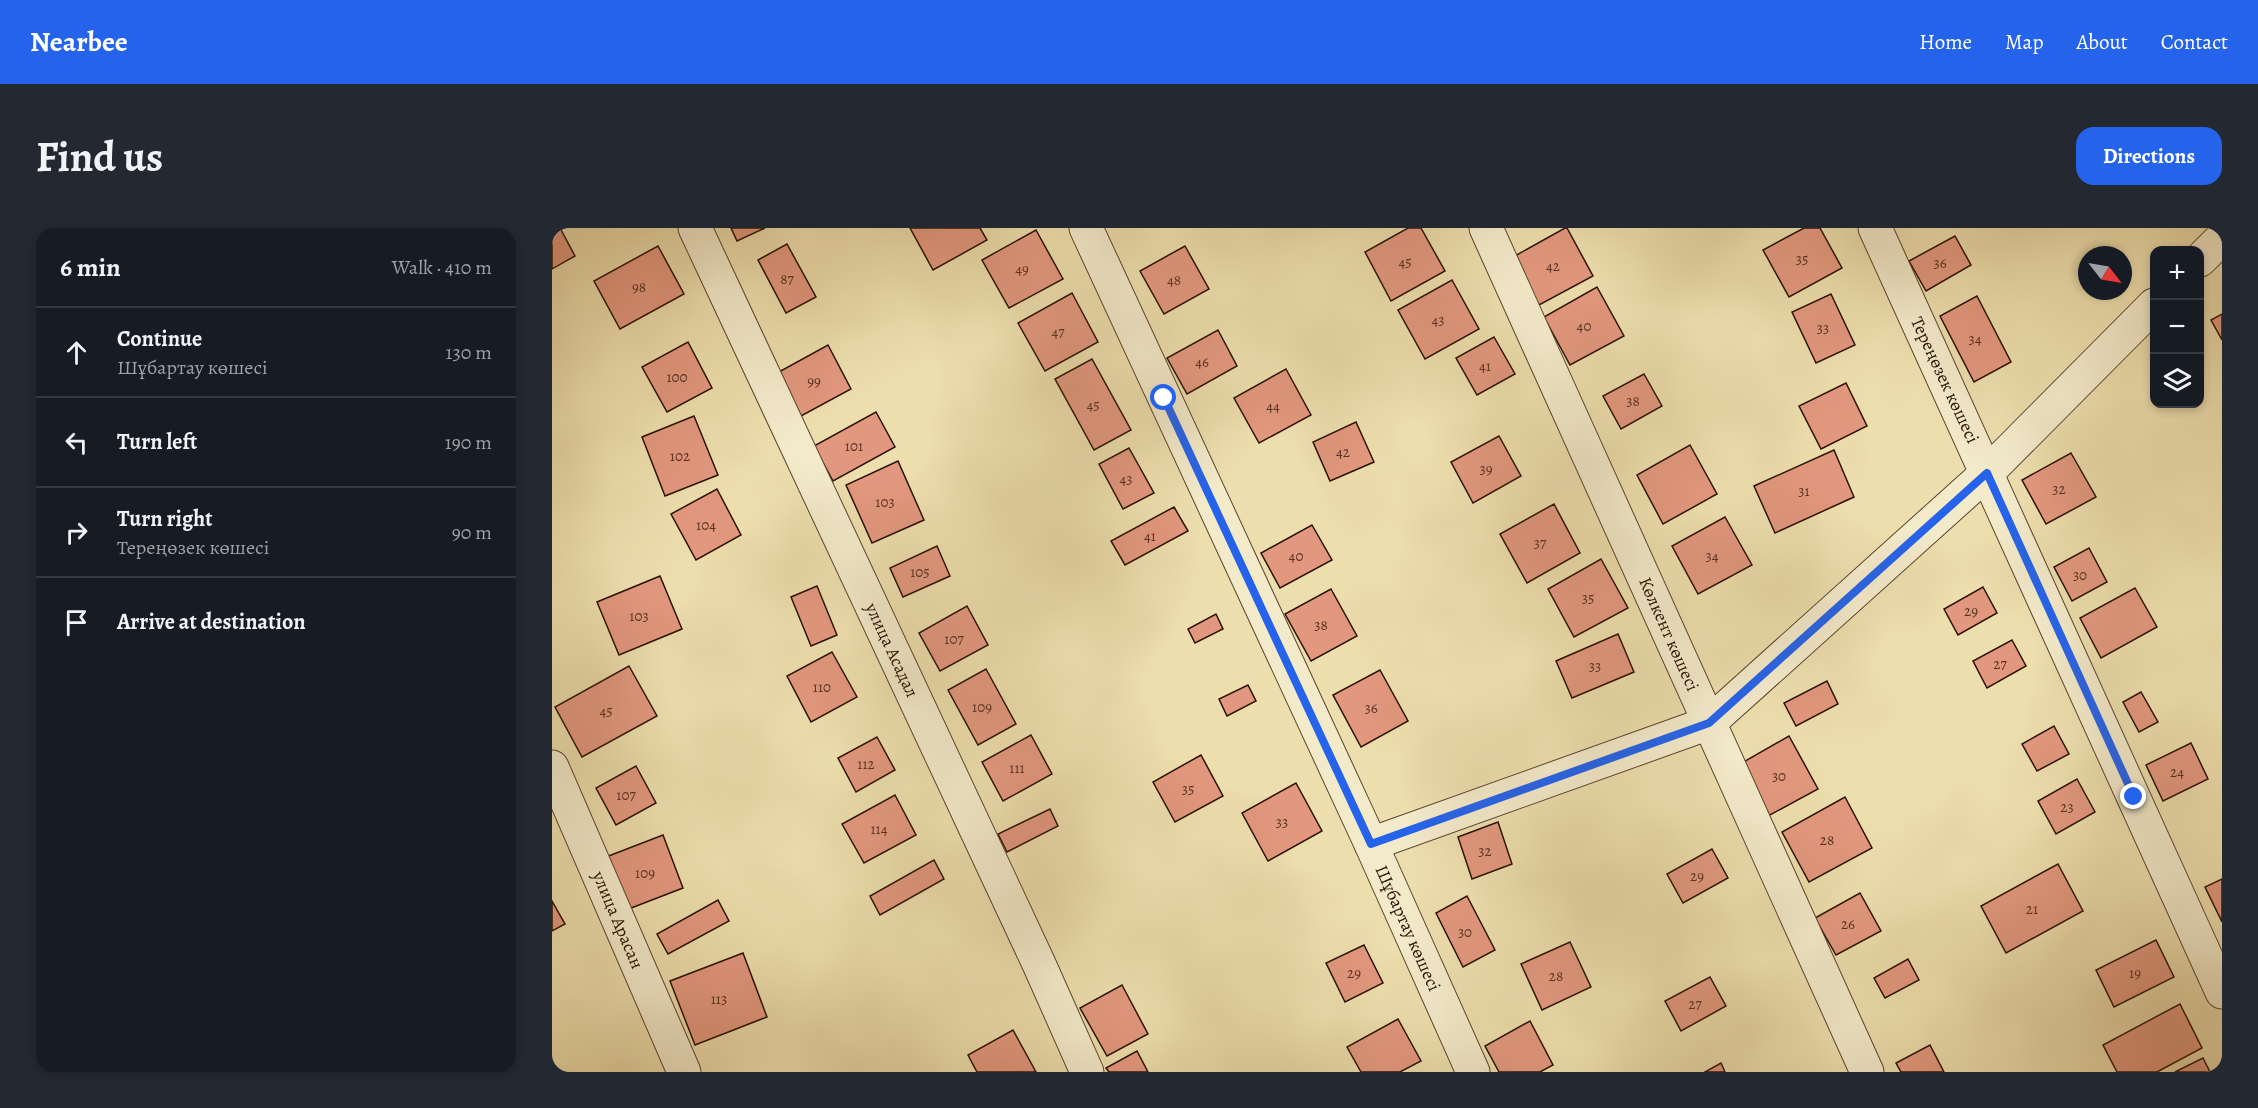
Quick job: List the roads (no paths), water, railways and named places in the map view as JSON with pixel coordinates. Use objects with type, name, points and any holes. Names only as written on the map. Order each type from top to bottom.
[{"type":"street","name":"улица Асадал","points":[[695,228],[1039,964],[1087,1072]]},
{"type":"street","name":"Шұбартау көшесі","points":[[1086,228],[1371,844],[1473,1072]]},
{"type":"street","name":"Көлкент көшесі","points":[[1486,228],[1867,1072]]},
{"type":"street","name":"Тереңөзек көшесі","points":[[1875,228],[2222,992]]},
{"type":"street","points":[[2204,255],[2222,238]]},
{"type":"street","points":[[1371,844],[1709,723],[1987,473],[2150,309]]},
{"type":"street","name":"улица Арасан","points":[[552,767],[684,1072]]}]
